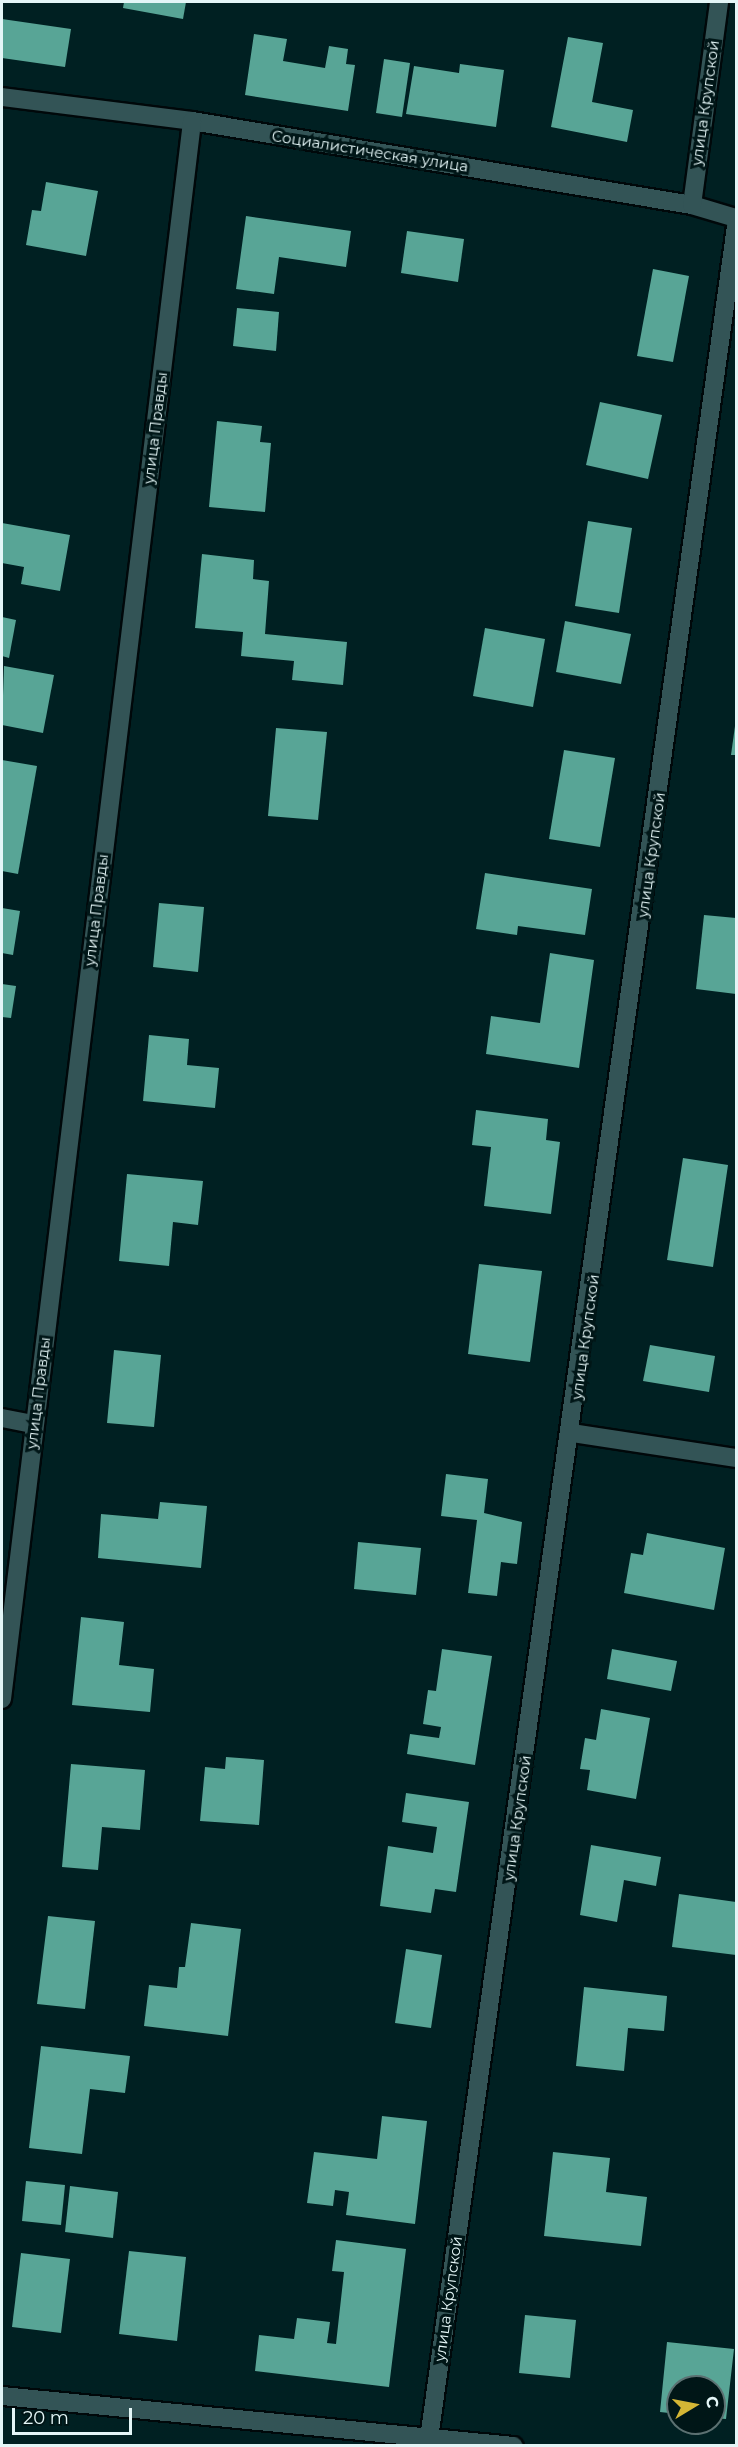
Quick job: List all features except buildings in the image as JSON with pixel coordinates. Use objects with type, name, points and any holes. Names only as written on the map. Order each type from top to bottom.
[{"type":"street","name":"улица Крупской","points":[[692,205],[719,2]]},
{"type":"street","name":"Социалистическая улица","points":[[2,98],[192,121],[692,205],[736,219]]},
{"type":"street","name":"улица Правды","points":[[2,1699],[192,121]]},
{"type":"street","name":"улица Крупской","points":[[428,2440],[572,1433],[736,227]]},
{"type":"street","points":[[2,1418],[34,1424]]},
{"type":"street","points":[[572,1433],[736,1458]]},
{"type":"street","points":[[2,2396],[428,2440],[514,2445]]}]
